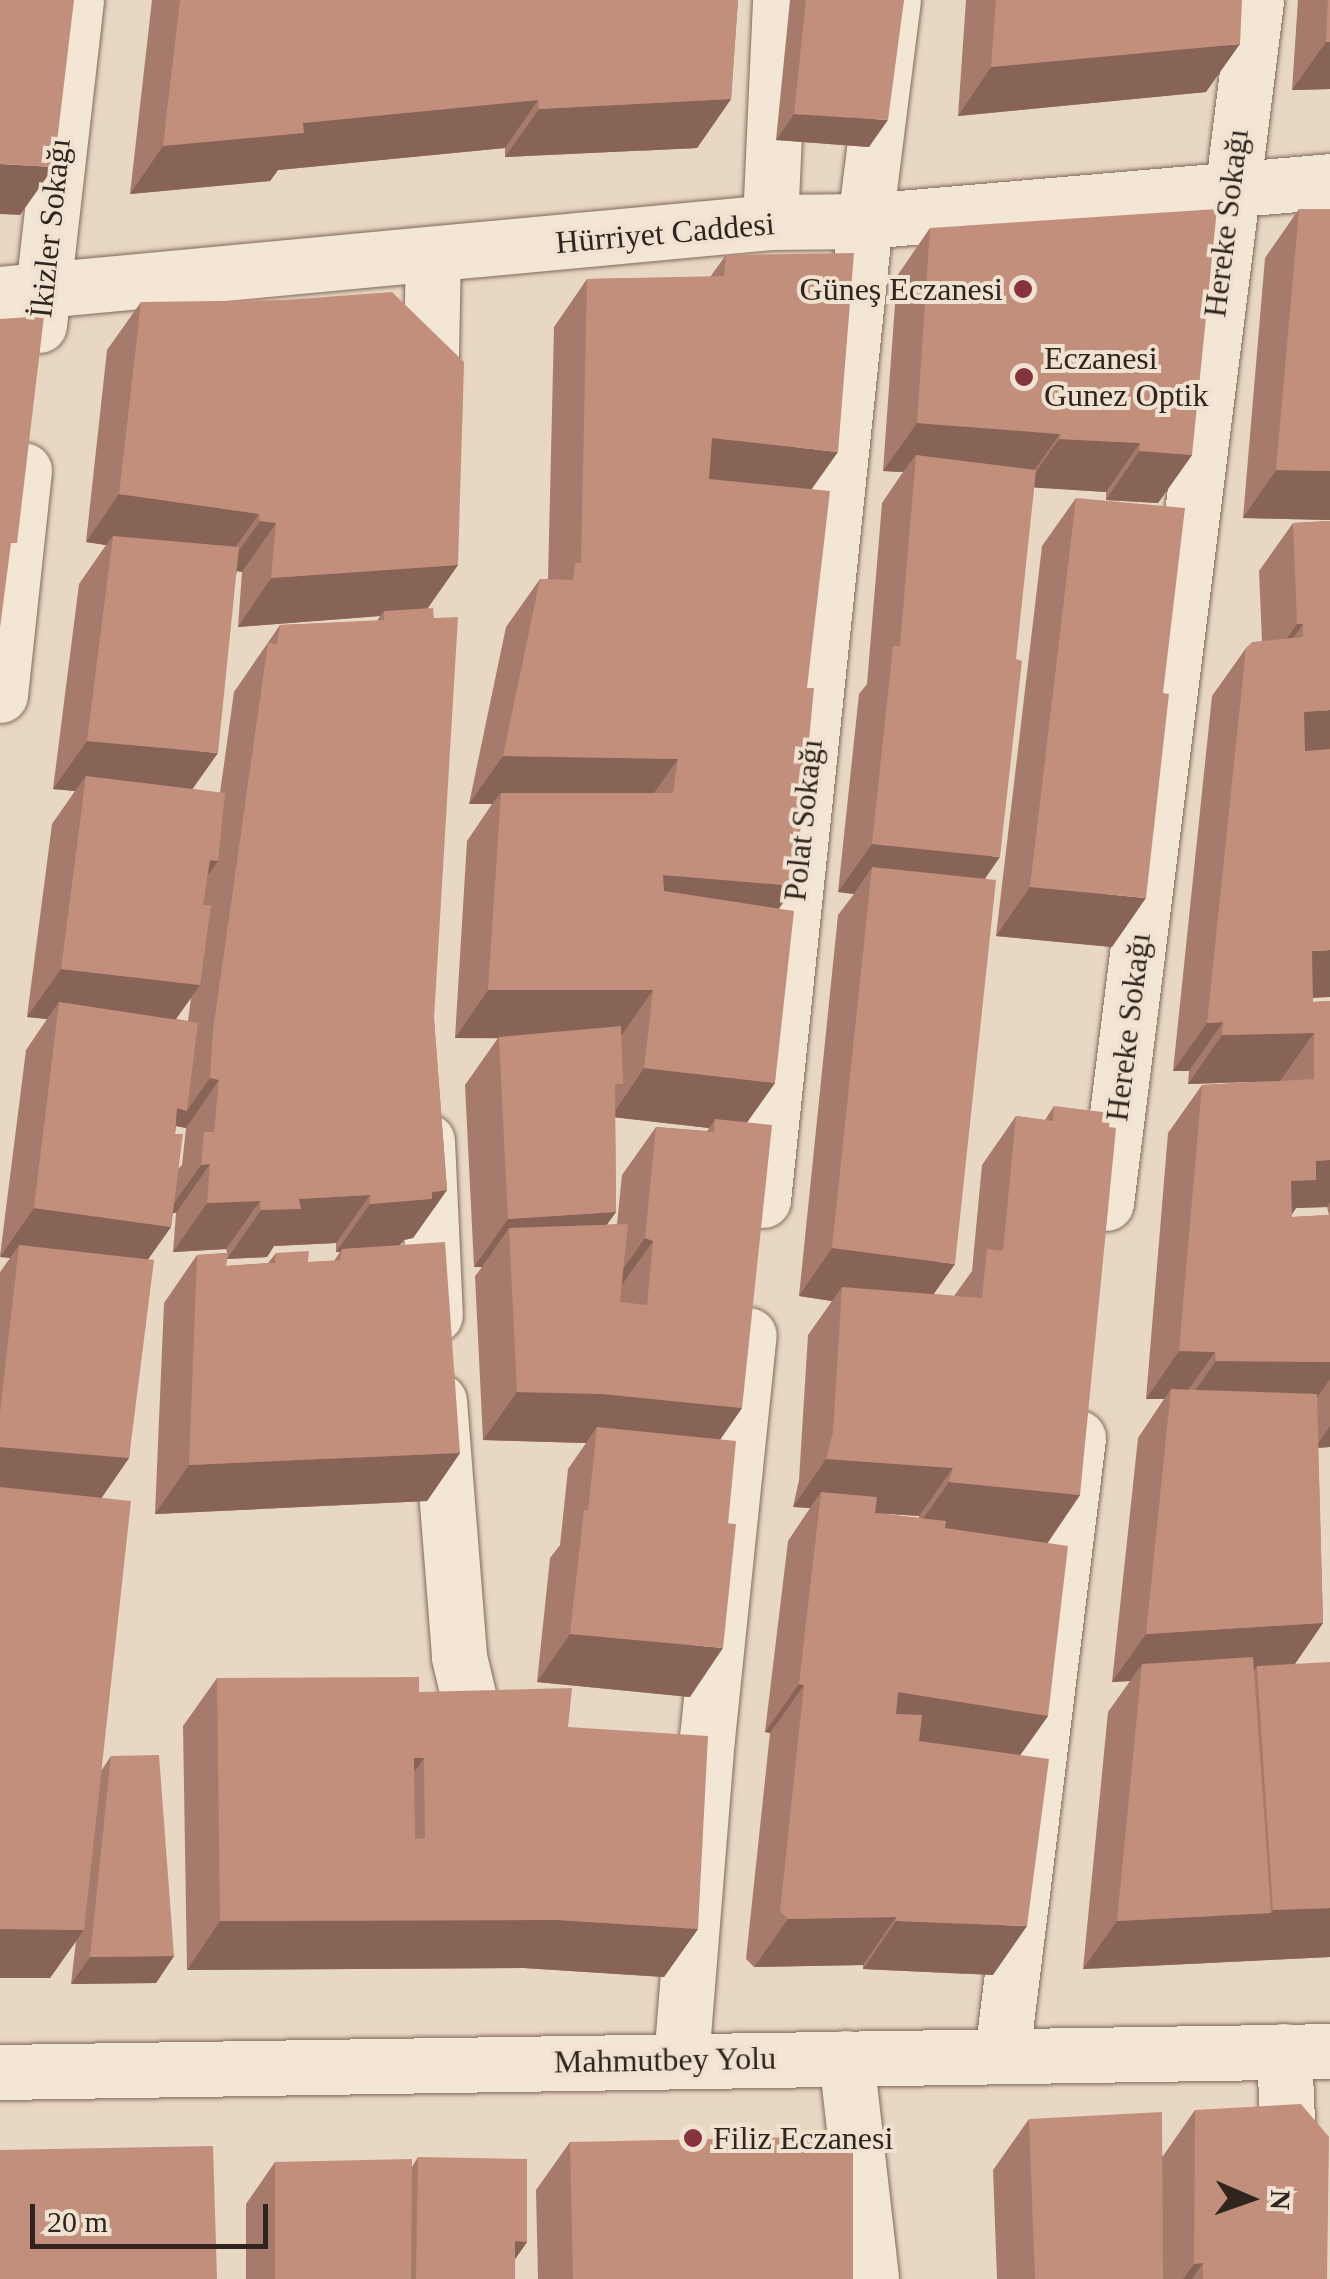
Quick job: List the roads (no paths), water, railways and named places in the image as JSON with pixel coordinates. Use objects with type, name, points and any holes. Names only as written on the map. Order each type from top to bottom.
[{"type":"street","name":"İkizler Sokağı","points":[[35,368],[22,292],[76,0]]},
{"type":"street","points":[[770,222],[780,0]]},
{"type":"street","name":"Polat Sokağı","points":[[681,2060],[706,1738],[866,220],[894,0]]},
{"type":"street","name":"Hereke Sokağı","points":[[1101,1248],[1256,0]]},
{"type":"street","name":"Hürriyet Caddesi","points":[[22,292],[770,222],[866,220],[1330,180]]},
{"type":"street","points":[[430,452],[433,254]]},
{"type":"street","points":[[0,696],[28,426]]},
{"type":"street","points":[[424,1082],[444,1500],[460,1658],[478,1736],[554,1737]]},
{"type":"street","points":[[1002,2055],[1084,1386]]},
{"type":"street","points":[[650,1738],[706,1738]]},
{"type":"street","points":[[1294,2279],[1307,2051]]},
{"type":"street","name":"Mahmutbey Yolu","points":[[0,2072],[1307,2051]]},
{"type":"street","points":[[846,2058],[872,2279]]},
{"type":"place","name":"Güneş Eczanesi","points":[[1023,289]]},
{"type":"place","name":"Eczanesi Gunez Optik","points":[[1024,377]]},
{"type":"place","name":"Filiz Eczanesi","points":[[693,2138]]}]
